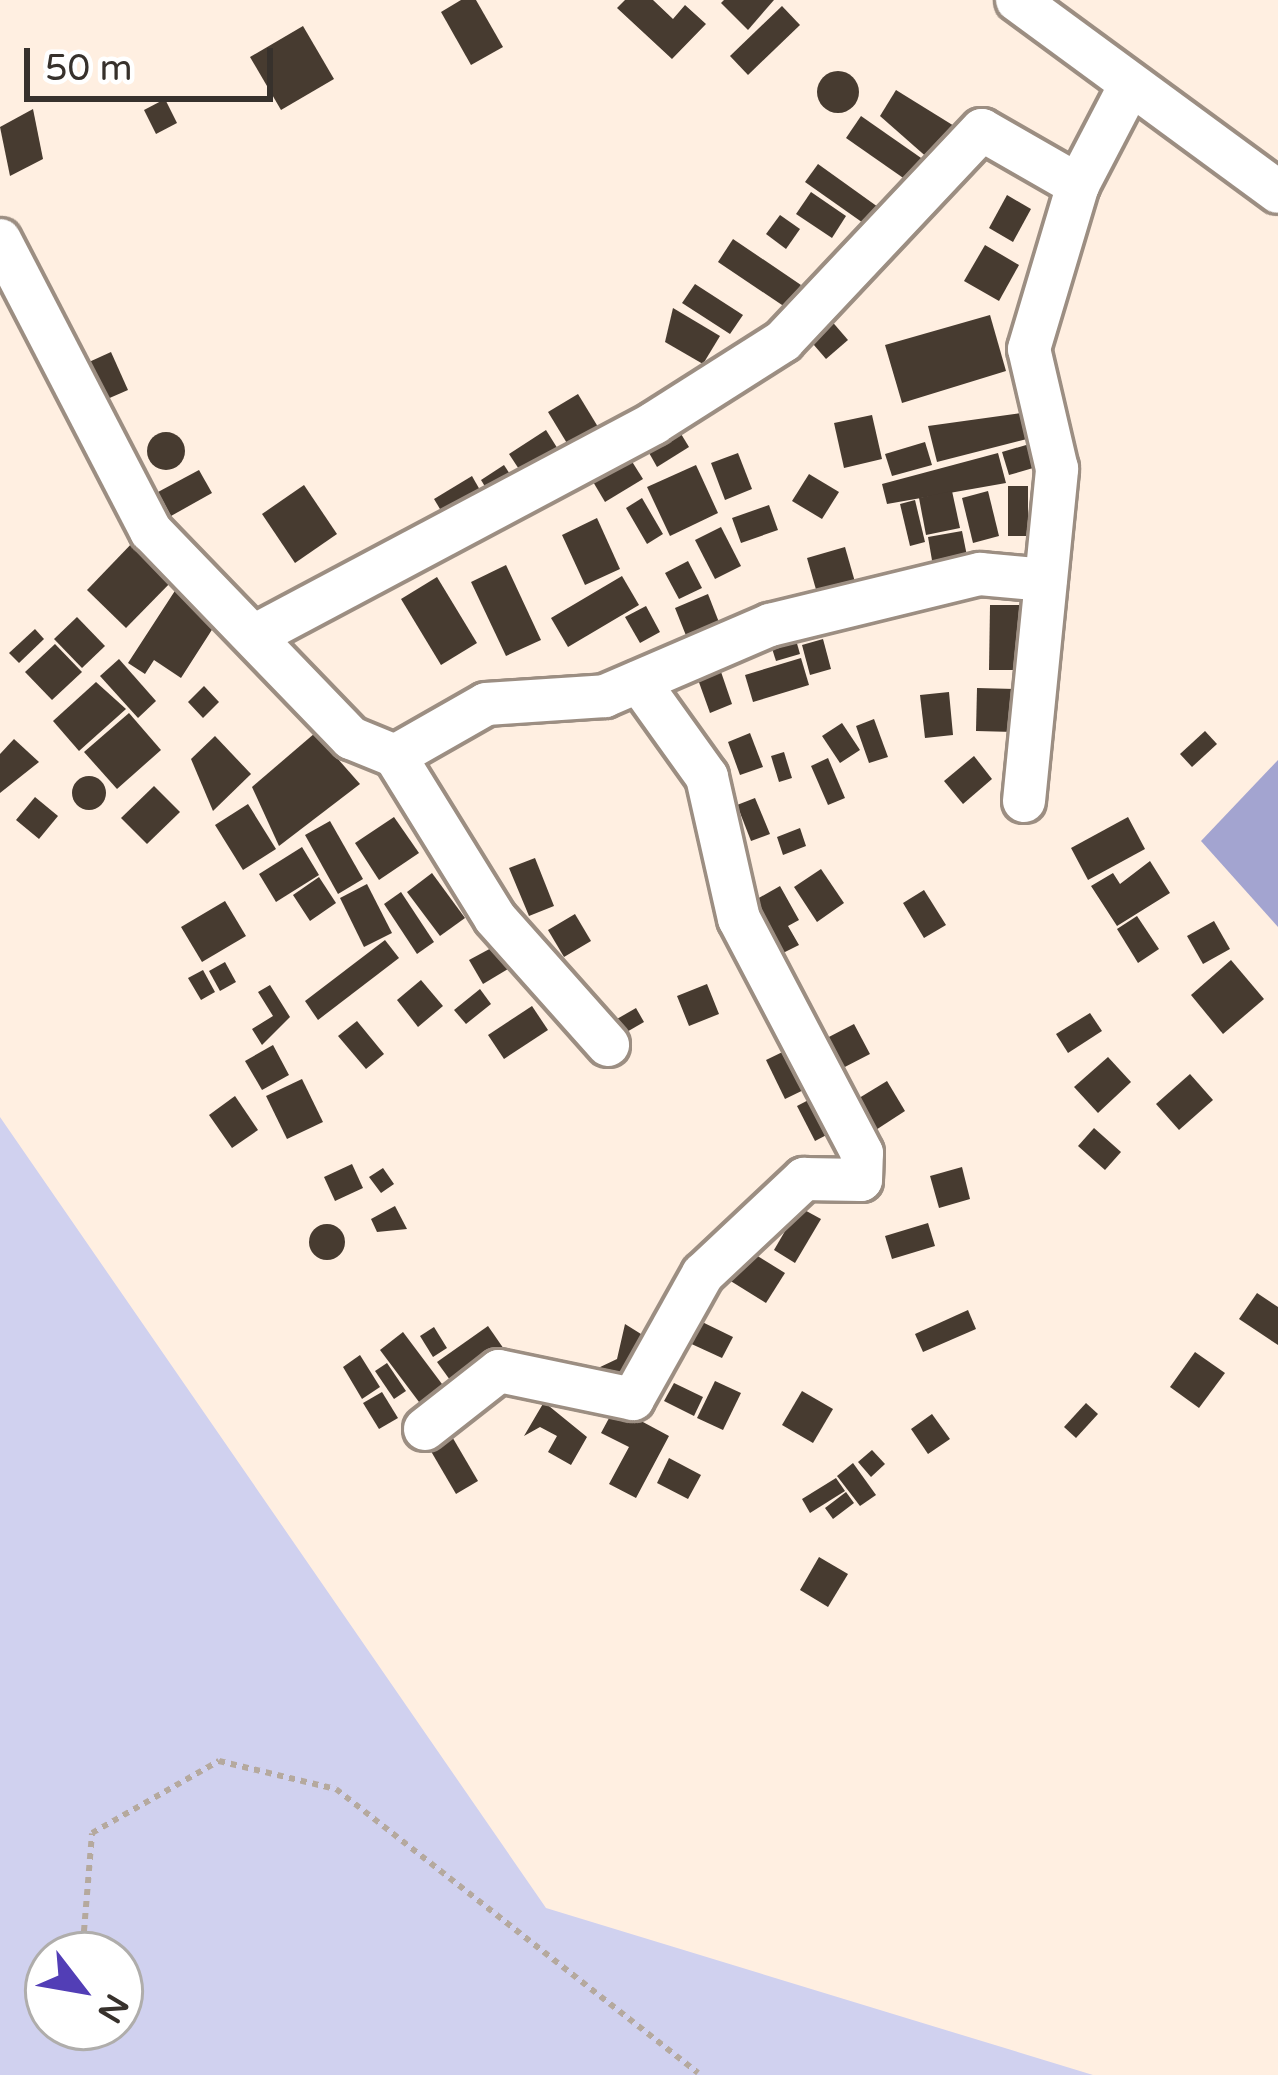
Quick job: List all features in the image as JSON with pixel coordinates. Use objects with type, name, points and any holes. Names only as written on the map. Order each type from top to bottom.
[{"type":"street","points":[[1017,0],[1128,89],[1278,191]]},
{"type":"street","points":[[1024,802],[1057,470],[1029,350],[1078,185],[1128,89]]},
{"type":"street","points":[[254,637],[654,423],[783,341],[982,130],[1078,185]]},
{"type":"street","points":[[0,240],[152,531],[351,738],[395,755],[495,918],[608,1045]]},
{"type":"street","points":[[395,755],[486,704],[605,696],[770,625],[980,574],[1046,580]]},
{"type":"street","points":[[425,1429],[499,1371],[632,1399],[703,1274],[804,1179],[861,1180],[862,1154],[739,919],[707,777],[639,682]]},
{"type":"path","points":[[84,1931],[92,1833],[219,1761],[336,1789],[698,2072]]},
{"type":"shaded area","points":[[1278,760],[1278,927],[1201,841]]},
{"type":"shaded area","points":[[0,1117],[546,1908],[1093,2075],[0,2075]]},
{"type":"building","points":[[461,0],[476,0],[503,47],[471,65],[441,12]]},
{"type":"building","points":[[625,0],[653,0],[673,19],[685,5],[706,24],[672,59],[617,8]]},
{"type":"building","points":[[724,0],[774,0],[748,30],[721,3]]},
{"type":"building","points":[[782,6],[800,25],[748,75],[730,56]]},
{"type":"building","points":[[303,26],[334,79],[281,110],[250,57]]},
{"type":"building","points":[[838,71],[853,77],[859,92],[853,107],[838,113],[823,107],[817,92],[823,77]]},
{"type":"building","points":[[896,90],[959,129],[930,160],[880,116]]},
{"type":"building","points":[[165,99],[177,123],[156,134],[144,110]]},
{"type":"building","points":[[33,109],[43,159],[10,176],[0,127]]},
{"type":"building","points":[[861,116],[924,160],[909,182],[846,138]]},
{"type":"building","points":[[818,164],[878,207],[866,225],[805,182]]},
{"type":"building","points":[[811,192],[846,216],[832,238],[796,214]]},
{"type":"building","points":[[1007,195],[1031,209],[1013,242],[989,228]]},
{"type":"building","points":[[780,215],[800,229],[786,249],[766,234]]},
{"type":"building","points":[[733,239],[801,285],[785,307],[718,262]]},
{"type":"building","points":[[985,245],[1019,265],[999,301],[964,281]]},
{"type":"building","points":[[695,284],[743,315],[730,334],[682,303]]},
{"type":"building","points":[[673,308],[720,336],[703,364],[665,342]]},
{"type":"building","points":[[823,311],[848,340],[826,359],[801,330]]},
{"type":"building","points":[[990,315],[1006,371],[902,403],[885,345]]},
{"type":"building","points":[[111,352],[128,390],[105,400],[89,362]]},
{"type":"building","points":[[578,394],[609,445],[579,463],[548,412]]},
{"type":"building","points":[[1021,413],[1027,439],[937,462],[928,426]]},
{"type":"building","points":[[872,415],[882,459],[844,468],[834,423]]},
{"type":"building","points":[[675,424],[689,447],[657,467],[644,444]]},
{"type":"building","points":[[546,430],[566,462],[530,486],[509,454]]},
{"type":"building","points":[[166,432],[179,438],[185,451],[179,464],[166,470],[153,464],[147,451],[153,438]]},
{"type":"building","points":[[925,442],[932,465],[892,476],[885,454]]},
{"type":"building","points":[[1033,443],[1040,466],[1009,475],[1002,452]]},
{"type":"building","points":[[626,452],[643,479],[605,502],[589,475]]},
{"type":"building","points":[[738,453],[752,489],[725,500],[711,463]]},
{"type":"building","points":[[998,453],[1006,483],[887,504],[882,484]]},
{"type":"building","points":[[504,465],[521,491],[497,506],[481,480]]},
{"type":"building","points":[[696,465],[718,513],[670,536],[647,487]]},
{"type":"building","points":[[199,470],[212,493],[171,516],[158,492]]},
{"type":"building","points":[[809,474],[839,492],[822,519],[792,501]]},
{"type":"building","points":[[472,476],[489,506],[452,529],[434,499]]},
{"type":"building","points":[[304,485],[337,534],[295,563],[262,514]]},
{"type":"building","points":[[1008,486],[1028,486],[1028,536],[1008,536]]},
{"type":"building","points":[[952,491],[960,528],[926,535],[919,498]]},
{"type":"building","points":[[988,491],[999,536],[973,543],[962,498]]},
{"type":"building","points":[[642,498],[663,534],[647,544],[626,508]]},
{"type":"building","points":[[915,500],[925,542],[910,546],[900,504]]},
{"type":"building","points":[[769,505],[778,530],[741,543],[732,518]]},
{"type":"building","points":[[597,518],[620,569],[585,585],[562,535]]},
{"type":"building","points":[[721,527],[741,566],[715,579],[695,540]]},
{"type":"building","points":[[962,531],[969,566],[934,572],[928,537]]},
{"type":"building","points":[[136,539],[175,578],[126,628],[87,590]]},
{"type":"building","points":[[845,547],[859,596],[821,607],[807,558]]},
{"type":"building","points":[[688,561],[702,588],[679,599],[665,573]]},
{"type":"building","points":[[506,565],[541,640],[506,656],[471,582]]},
{"type":"building","points":[[622,576],[639,605],[568,647],[551,618]]},
{"type":"building","points":[[437,577],[477,643],[441,665],[401,599]]},
{"type":"building","points":[[180,583],[224,611],[181,678],[154,660],[145,674],[128,663]]},
{"type":"building","points":[[708,594],[722,630],[689,643],[675,608]]},
{"type":"building","points":[[990,605],[1021,605],[1020,670],[989,670]]},
{"type":"building","points":[[646,606],[660,632],[640,643],[625,617]]},
{"type":"building","points":[[77,617],[105,646],[82,668],[54,639]]},
{"type":"building","points":[[792,626],[800,654],[776,661],[767,633]]},
{"type":"building","points":[[35,629],[44,639],[19,663],[9,653]]},
{"type":"building","points":[[823,639],[831,669],[810,675],[802,645]]},
{"type":"building","points":[[55,644],[82,672],[52,700],[25,672]]},
{"type":"building","points":[[801,658],[809,685],[753,702],[745,675]]},
{"type":"building","points":[[119,659],[156,701],[138,718],[100,676]]},
{"type":"building","points":[[719,666],[732,704],[710,713],[696,674]]},
{"type":"building","points":[[96,682],[126,709],[79,751],[53,721]]},
{"type":"building","points":[[204,686],[219,702],[203,718],[188,702]]},
{"type":"building","points":[[977,688],[1015,689],[1014,732],[976,731]]},
{"type":"building","points":[[949,692],[953,735],[925,738],[920,695]]},
{"type":"building","points":[[129,713],[161,750],[117,789],[84,752]]},
{"type":"building","points":[[874,719],[888,757],[869,763],[856,726]]},
{"type":"building","points":[[842,723],[860,750],[840,763],[822,736]]},
{"type":"building","points":[[1205,731],[1217,744],[1192,767],[1180,754]]},
{"type":"building","points":[[315,733],[360,784],[279,846],[252,787]]},
{"type":"building","points":[[750,733],[763,767],[740,775],[728,742]]},
{"type":"building","points":[[215,736],[251,774],[213,811],[191,759]]},
{"type":"building","points":[[14,739],[39,762],[0,793],[0,754]]},
{"type":"building","points":[[784,752],[792,778],[779,782],[771,756]]},
{"type":"building","points":[[974,756],[992,779],[963,804],[944,781]]},
{"type":"building","points":[[828,758],[845,798],[828,805],[811,766]]},
{"type":"building","points":[[89,776],[101,781],[106,793],[101,805],[89,810],[77,805],[72,793],[77,781]]},
{"type":"building","points":[[154,786],[180,812],[147,844],[121,818]]},
{"type":"building","points":[[35,797],[58,816],[39,839],[16,820]]},
{"type":"building","points":[[755,798],[770,834],[751,841],[737,805]]},
{"type":"building","points":[[248,804],[276,849],[243,870],[215,825]]},
{"type":"building","points":[[394,817],[419,853],[379,880],[355,843]]},
{"type":"building","points":[[1128,817],[1145,849],[1088,880],[1071,848]]},
{"type":"building","points":[[330,821],[363,879],[338,894],[305,835]]},
{"type":"building","points":[[800,828],[806,846],[783,855],[777,837]]},
{"type":"building","points":[[302,847],[319,875],[276,902],[259,874]]},
{"type":"building","points":[[535,858],[554,906],[529,916],[509,868]]},
{"type":"building","points":[[1150,861],[1170,893],[1117,926],[1091,886],[1113,873],[1120,884]]},
{"type":"building","points":[[821,869],[844,903],[817,922],[794,887]]},
{"type":"building","points":[[432,873],[465,918],[440,936],[407,892]]},
{"type":"building","points":[[319,877],[336,903],[310,921],[293,895]]},
{"type":"building","points":[[367,884],[392,933],[364,947],[340,898]]},
{"type":"building","points":[[780,886],[799,920],[788,926],[799,945],[781,954],[748,904]]},
{"type":"building","points":[[924,890],[946,925],[924,938],[903,903]]},
{"type":"building","points":[[401,892],[434,942],[417,954],[384,904]]},
{"type":"building","points":[[225,901],[246,936],[202,962],[181,927]]},
{"type":"building","points":[[575,914],[591,941],[564,957],[548,930]]},
{"type":"building","points":[[1137,916],[1159,949],[1138,963],[1117,929]]},
{"type":"building","points":[[1214,921],[1230,949],[1203,964],[1187,936]]},
{"type":"building","points":[[385,940],[399,958],[318,1020],[305,1001]]},
{"type":"building","points":[[495,946],[508,969],[483,984],[469,960]]},
{"type":"building","points":[[1231,960],[1264,999],[1223,1034],[1191,995]]},
{"type":"building","points":[[225,962],[236,982],[220,991],[209,971]]},
{"type":"building","points":[[203,970],[215,992],[201,1000],[188,978]]},
{"type":"building","points":[[421,980],[443,1006],[418,1027],[397,1000]]},
{"type":"building","points":[[707,984],[719,1014],[689,1026],[677,996]]},
{"type":"building","points":[[270,985],[290,1017],[262,1045],[252,1029],[273,1016],[258,992]]},
{"type":"building","points":[[480,989],[491,1004],[466,1024],[454,1010]]},
{"type":"building","points":[[532,1006],[548,1030],[504,1059],[488,1035]]},
{"type":"building","points":[[636,1008],[644,1022],[618,1037],[610,1023]]},
{"type":"building","points":[[1090,1013],[1102,1031],[1068,1053],[1056,1034]]},
{"type":"building","points":[[357,1021],[384,1054],[366,1069],[338,1036]]},
{"type":"building","points":[[854,1024],[870,1054],[839,1070],[823,1040]]},
{"type":"building","points":[[273,1045],[289,1075],[262,1090],[245,1061]]},
{"type":"building","points":[[797,1045],[816,1084],[785,1099],[766,1060]]},
{"type":"building","points":[[1108,1057],[1131,1082],[1098,1113],[1074,1087]]},
{"type":"building","points":[[1190,1074],[1213,1100],[1179,1130],[1156,1104]]},
{"type":"building","points":[[302,1079],[323,1122],[287,1139],[266,1096]]},
{"type":"building","points":[[887,1081],[905,1111],[865,1137],[846,1106]]},
{"type":"building","points":[[820,1094],[838,1129],[815,1141],[797,1106]]},
{"type":"building","points":[[235,1096],[258,1130],[232,1148],[209,1115]]},
{"type":"building","points":[[1094,1128],[1121,1152],[1105,1170],[1078,1146]]},
{"type":"building","points":[[352,1164],[363,1188],[335,1201],[324,1177]]},
{"type":"building","points":[[962,1167],[970,1199],[939,1208],[930,1176]]},
{"type":"building","points":[[383,1168],[394,1184],[381,1193],[369,1177]]},
{"type":"building","points":[[395,1206],[407,1229],[377,1232],[371,1219]]},
{"type":"building","points":[[799,1207],[821,1219],[795,1263],[774,1250]]},
{"type":"building","points":[[928,1223],[935,1246],[892,1259],[885,1236]]},
{"type":"building","points":[[327,1224],[340,1229],[345,1242],[340,1255],[327,1260],[314,1255],[309,1242],[314,1229]]},
{"type":"building","points":[[748,1250],[785,1273],[766,1303],[729,1280]]},
{"type":"building","points":[[1257,1293],[1278,1307],[1278,1345],[1239,1319]]},
{"type":"building","points":[[968,1310],[976,1329],[923,1352],[915,1334]]},
{"type":"building","points":[[696,1319],[733,1337],[722,1358],[685,1341]]},
{"type":"building","points":[[625,1324],[649,1339],[622,1385],[596,1369],[617,1359]]},
{"type":"building","points":[[488,1326],[506,1352],[450,1380],[437,1362]]},
{"type":"building","points":[[434,1327],[447,1348],[433,1357],[420,1336]]},
{"type":"building","points":[[403,1332],[445,1388],[422,1406],[380,1350]]},
{"type":"building","points":[[1195,1352],[1225,1373],[1199,1408],[1170,1387]]},
{"type":"building","points":[[360,1355],[380,1387],[362,1399],[343,1367]]},
{"type":"building","points":[[387,1363],[406,1391],[394,1399],[375,1371]]},
{"type":"building","points":[[715,1381],[741,1393],[723,1430],[697,1418]]},
{"type":"building","points":[[674,1383],[703,1397],[694,1416],[664,1401]]},
{"type":"building","points":[[802,1391],[833,1409],[813,1443],[782,1425]]},
{"type":"building","points":[[382,1392],[398,1418],[379,1429],[363,1403]]},
{"type":"building","points":[[544,1402],[587,1437],[571,1465],[548,1452],[557,1436],[540,1427],[524,1436]]},
{"type":"building","points":[[1086,1403],[1098,1414],[1076,1438],[1064,1427]]},
{"type":"building","points":[[615,1407],[669,1436],[636,1498],[609,1484],[629,1447],[601,1433]]},
{"type":"building","points":[[932,1414],[950,1439],[928,1454],[911,1429]]},
{"type":"building","points":[[447,1428],[478,1481],[456,1494],[425,1441]]},
{"type":"building","points":[[872,1450],[885,1464],[871,1477],[858,1462]]},
{"type":"building","points":[[669,1458],[701,1475],[688,1499],[657,1483]]},
{"type":"building","points":[[853,1463],[876,1495],[860,1506],[837,1476]]},
{"type":"building","points":[[836,1478],[845,1491],[810,1513],[802,1499]]},
{"type":"building","points":[[846,1492],[854,1503],[833,1519],[825,1508]]},
{"type":"building","points":[[819,1557],[848,1574],[828,1607],[800,1590]]}]
